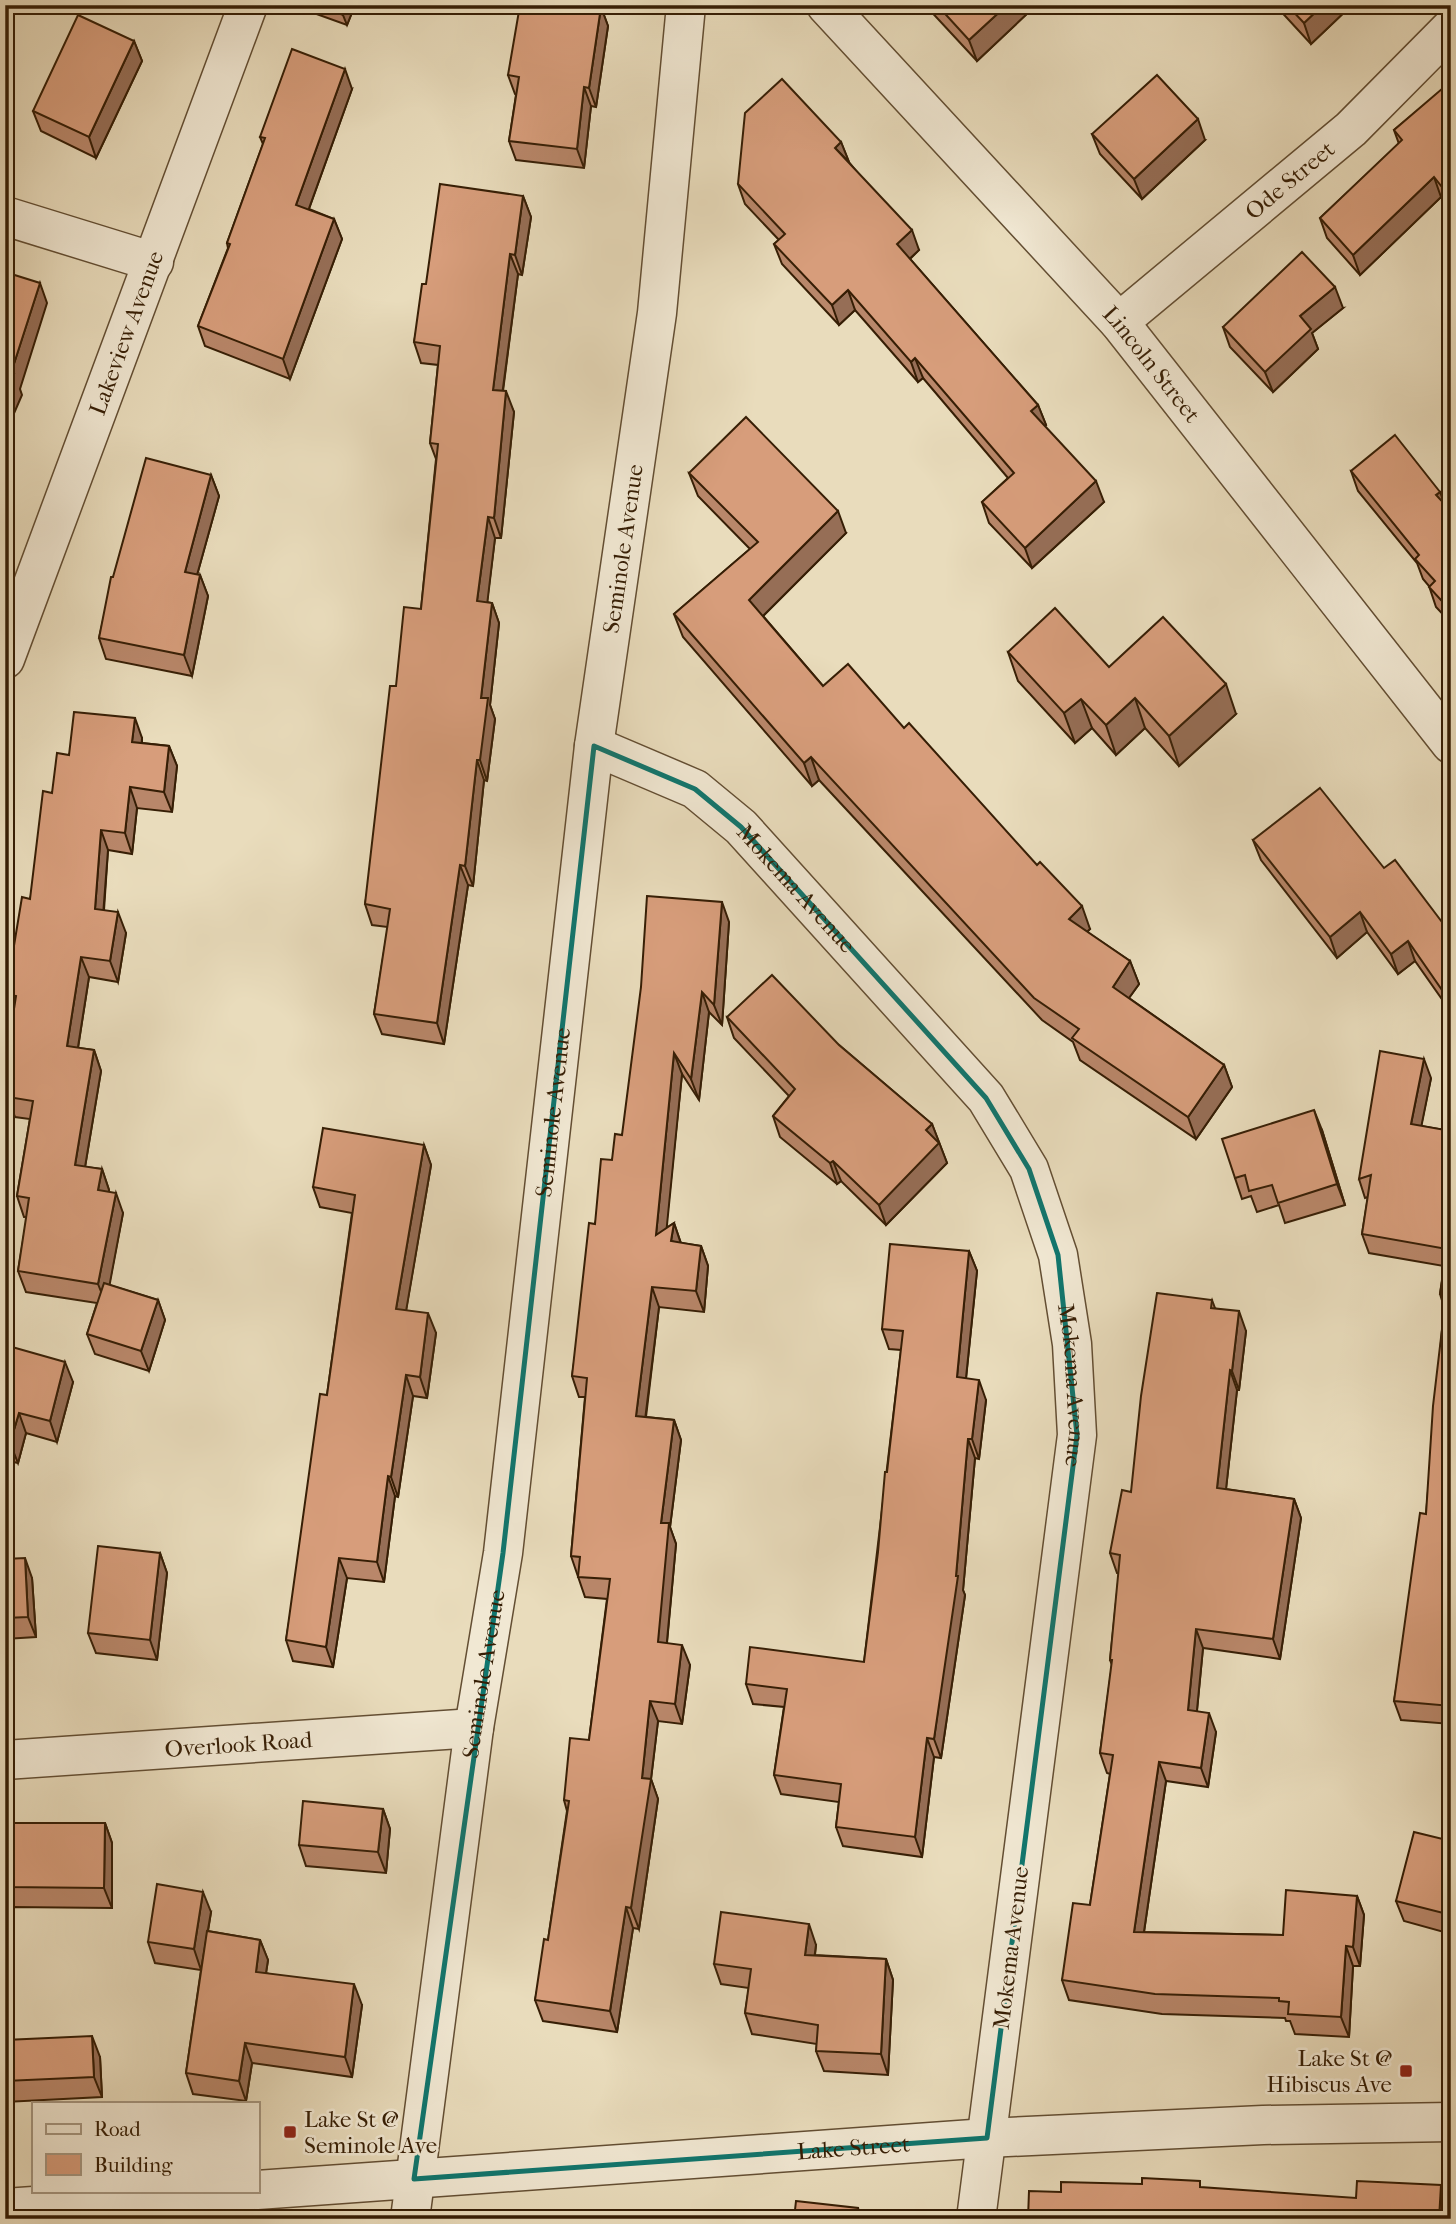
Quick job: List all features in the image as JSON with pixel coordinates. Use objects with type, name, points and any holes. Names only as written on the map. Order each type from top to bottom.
[{"type":"street","name":"Lakeview Avenue","points":[[5,659],[248,5]]},
{"type":"street","name":"Seminole Avenue","points":[[410,2219],[474,1728],[503,1553],[594,746],[657,313],[686,5]]},
{"type":"street","name":"Lincoln Street","points":[[826,5],[1119,322],[1451,744]]},
{"type":"street","name":"Ode Street","points":[[1119,322],[1351,129],[1451,28]]},
{"type":"street","points":[[5,216],[154,262]]},
{"type":"street","name":"Mokema Avenue","points":[[594,746],[695,789],[741,827],[986,1098],[1029,1169],[1058,1255],[1072,1344],[1077,1435],[976,2219]]},
{"type":"street","name":"Overlook Road","points":[[5,1760],[474,1728]]},
{"type":"street","name":"Lake Street","points":[[259,2190],[987,2138],[1263,2125],[1451,2122]]},
{"type":"street","points":[[5,2208],[234,2192]]},
{"type":"highlighted area","points":[[594,746],[695,789],[741,827],[986,1098],[1029,1169],[1058,1255],[1077,1435],[987,2138],[414,2179],[503,1553]]},
{"type":"building","points":[[317,5],[347,5],[343,15]]},
{"type":"building","points":[[520,5],[601,7],[589,88],[584,87],[577,149],[509,141],[519,77],[508,75]]},
{"type":"building","points":[[937,5],[1007,5],[969,40]]},
{"type":"building","points":[[1287,5],[1323,5],[1304,23]]},
{"type":"building","points":[[78,15],[134,41],[89,137],[33,111]]},
{"type":"building","points":[[292,49],[345,69],[296,205],[334,219],[283,359],[198,326],[230,244],[227,243],[265,138],[260,137]]},
{"type":"building","points":[[1157,75],[1198,119],[1134,179],[1092,134]]},
{"type":"building","points":[[782,79],[841,142],[835,148],[912,230],[897,244],[1038,405],[1031,411],[1096,481],[1025,548],[982,502],[1014,473],[915,358],[911,362],[848,290],[832,305],[774,244],[785,234],[738,184],[745,113]]},
{"type":"building","points":[[1450,82],[1451,179],[1442,187],[1434,177],[1353,255],[1320,218],[1402,140],[1394,130]]},
{"type":"building","points":[[440,184],[523,196],[515,255],[510,254],[493,390],[506,391],[494,518],[488,517],[477,601],[492,603],[481,698],[488,698],[480,760],[477,760],[465,866],[460,865],[437,1023],[374,1014],[390,909],[365,904],[390,686],[396,686],[404,607],[421,609],[438,444],[430,443],[440,346],[414,342],[422,284],[426,284]]},
{"type":"building","points":[[1302,252],[1335,287],[1300,316],[1311,329],[1265,372],[1223,327]]},
{"type":"building","points":[[5,272],[40,283],[5,396]]},
{"type":"building","points":[[746,417],[838,511],[749,600],[823,686],[848,664],[904,728],[909,723],[1037,865],[1040,862],[1082,906],[1069,919],[1130,961],[1113,987],[1224,1065],[1188,1117],[1072,1038],[1079,1029],[1034,998],[811,757],[804,763],[674,614],[758,542],[689,473]]},
{"type":"building","points":[[1395,435],[1440,492],[1436,495],[1451,511],[1451,611],[1429,587],[1435,581],[1415,559],[1419,555],[1351,471]]},
{"type":"building","points":[[146,458],[211,475],[185,572],[200,575],[184,655],[99,638],[111,577]]},
{"type":"building","points":[[1055,608],[1109,667],[1163,617],[1226,684],[1169,736],[1135,698],[1106,725],[1081,699],[1064,713],[1008,652]]},
{"type":"building","points":[[74,712],[135,718],[132,742],[169,746],[164,792],[130,787],[125,833],[101,830],[95,909],[118,912],[110,961],[81,957],[67,1046],[94,1050],[75,1165],[102,1169],[98,1190],[116,1193],[98,1284],[18,1271],[29,1198],[17,1196],[33,1101],[8,1097],[11,1080],[5,1079],[16,996],[6,994],[22,897],[30,899],[43,791],[52,793],[57,753],[69,755]]},
{"type":"building","points":[[1320,788],[1384,868],[1395,860],[1451,934],[1451,1003],[1408,941],[1391,954],[1360,912],[1330,937],[1253,840]]},
{"type":"building","points":[[647,896],[722,902],[714,1005],[702,992],[691,1079],[674,1053],[656,1235],[674,1223],[671,1241],[701,1246],[696,1291],[652,1287],[636,1416],[674,1420],[661,1523],[669,1523],[658,1642],[682,1645],[675,1704],[650,1701],[642,1778],[651,1779],[631,1908],[626,1907],[610,2011],[535,2000],[544,1939],[548,1940],[569,1801],[564,1800],[570,1738],[589,1740],[610,1579],[578,1577],[580,1557],[571,1556],[587,1378],[572,1376],[589,1223],[595,1224],[601,1159],[612,1160],[615,1134],[622,1135],[641,987]]},
{"type":"building","points":[[772,975],[839,1045],[932,1124],[926,1130],[939,1143],[879,1205],[833,1161],[830,1163],[773,1116],[795,1089],[727,1017]]},
{"type":"building","points":[[1380,1051],[1424,1059],[1411,1124],[1451,1131],[1451,1706],[1394,1701],[1420,1513],[1426,1514],[1433,1406],[1446,1295],[1440,1294],[1447,1249],[1362,1234],[1371,1175],[1359,1179]]},
{"type":"building","points":[[1314,1110],[1337,1184],[1278,1203],[1272,1185],[1249,1191],[1245,1175],[1235,1178],[1222,1139]]},
{"type":"building","points":[[323,1128],[424,1145],[396,1309],[428,1313],[420,1377],[406,1375],[391,1477],[388,1476],[377,1562],[339,1558],[326,1647],[286,1640],[320,1394],[327,1395],[355,1195],[313,1187]]},
{"type":"building","points":[[890,1244],[969,1251],[957,1377],[979,1380],[972,1439],[968,1439],[958,1576],[934,1739],[927,1738],[915,1837],[836,1827],[841,1784],[774,1775],[787,1689],[746,1684],[750,1647],[864,1662],[903,1331],[882,1329]]},
{"type":"building","points":[[104,1283],[158,1300],[141,1351],[87,1334]]},
{"type":"building","points":[[1157,1293],[1212,1300],[1211,1308],[1239,1311],[1217,1488],[1294,1499],[1273,1639],[1196,1629],[1188,1710],[1209,1713],[1201,1768],[1159,1762],[1134,1932],[1283,1935],[1286,1890],[1357,1896],[1353,1947],[1346,1946],[1341,2017],[1288,2014],[1289,2002],[1279,2001],[1279,1998],[1155,1994],[1062,1980],[1073,1903],[1090,1905],[1113,1755],[1100,1753],[1112,1660],[1120,1555],[1110,1553],[1122,1490],[1131,1492],[1141,1396]]},
{"type":"building","points":[[5,1345],[65,1362],[50,1421],[19,1413],[10,1443],[5,1442]]},
{"type":"building","points":[[98,1546],[160,1553],[150,1640],[88,1633]]},
{"type":"building","points":[[25,1558],[28,1617],[5,1618],[5,1559]]},
{"type":"building","points":[[303,1801],[383,1809],[378,1852],[299,1845]]},
{"type":"building","points":[[5,1823],[105,1823],[104,1888],[5,1887]]},
{"type":"building","points":[[1414,1832],[1451,1841],[1451,1915],[1396,1901]]},
{"type":"building","points":[[157,1884],[203,1892],[194,1949],[148,1942]]},
{"type":"building","points":[[721,1912],[809,1924],[805,1955],[886,1959],[881,2054],[816,2051],[818,2025],[745,2013],[751,1969],[714,1964]]},
{"type":"building","points":[[207,1931],[260,1940],[256,1972],[354,1984],[345,2057],[245,2043],[239,2081],[186,2073]]},
{"type":"building","points":[[92,2036],[94,2077],[5,2081],[5,2040]]},
{"type":"building","points":[[1142,2178],[1200,2181],[1200,2187],[1356,2198],[1357,2181],[1441,2185],[1439,2219],[1028,2219],[1029,2191],[1061,2192],[1061,2182],[1142,2184]]},
{"type":"building","points":[[796,2201],[858,2208],[857,2219],[794,2219]]},
{"type":"building","points":[[677,2216],[701,2219],[677,2219]]},
{"type":"place","name":"Lake St @ Hibiscus Ave","points":[[1406,2071]]},
{"type":"place","name":"Lake St @ Seminole Ave","points":[[290,2132]]}]
